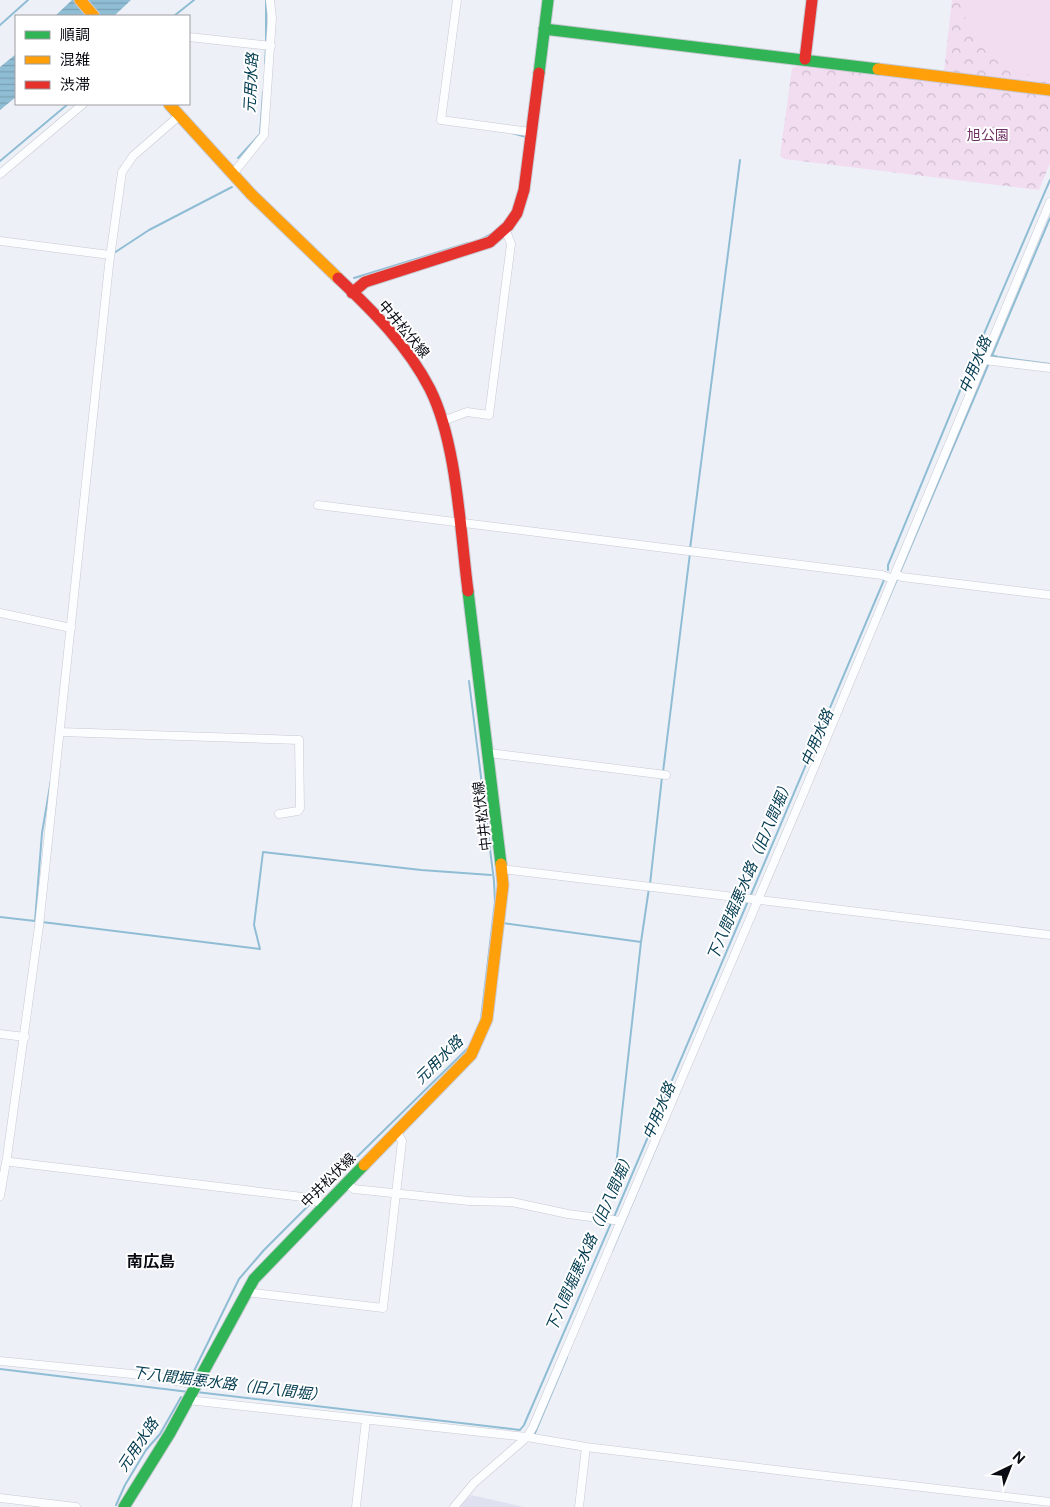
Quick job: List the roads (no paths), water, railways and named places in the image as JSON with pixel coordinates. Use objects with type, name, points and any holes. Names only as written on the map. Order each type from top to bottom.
[{"type":"main road","points":[[80,0],[93,15]]},
{"type":"main road","points":[[352,293],[365,282],[485,244],[506,231],[522,201],[548,0]]},
{"type":"main road","points":[[805,59],[812,0]]},
{"type":"main road","points":[[544,29],[1050,90]]},
{"type":"main road","name":"中井松伏線","points":[[124,1507],[188,1400],[246,1292],[271,1259],[471,1055],[481,1036],[486,1019],[502,900],[502,869],[489,753],[450,452],[443,421],[430,390],[401,345],[352,293],[232,175],[170,105]]},
{"type":"street","points":[[232,175],[264,135],[271,46],[272,18],[270,0]]},
{"type":"street","points":[[457,0],[441,120],[530,132]]},
{"type":"street","points":[[190,37],[271,46]]},
{"type":"street","points":[[0,174],[82,105]]},
{"type":"street","points":[[0,1196],[8,1160],[25,1037],[71,628],[95,368],[122,172],[133,156],[179,116]]},
{"type":"street","points":[[454,1507],[474,1483],[527,1437],[533,1427],[896,577],[1050,202]]},
{"type":"street","points":[[443,421],[467,412],[489,415],[510,244],[506,231]]},
{"type":"street","points":[[0,241],[110,254]]},
{"type":"street","points":[[984,360],[1050,368]]},
{"type":"street","points":[[318,505],[459,524],[1050,595]]},
{"type":"street","points":[[0,613],[71,628]]},
{"type":"street","points":[[60,732],[298,740],[300,808],[298,811],[279,814]]},
{"type":"street","points":[[489,753],[666,775]]},
{"type":"street","points":[[502,869],[1050,936]]},
{"type":"street","points":[[0,1034],[25,1037]]},
{"type":"street","points":[[246,1292],[383,1308],[402,1141],[397,1132]]},
{"type":"street","points":[[8,1160],[311,1198],[323,1205]]},
{"type":"street","points":[[346,1183],[354,1189],[470,1201],[512,1202],[621,1222]]},
{"type":"street","points":[[0,1361],[152,1376],[196,1385]]},
{"type":"street","points":[[188,1400],[527,1437],[586,1447],[1050,1502]]},
{"type":"street","points":[[356,1507],[366,1420]]},
{"type":"street","points":[[579,1507],[586,1447]]},
{"type":"street","points":[[0,1498],[76,1507]]},
{"type":"water","points":[[72,0],[131,0],[115,15],[56,15]]},
{"type":"water","points":[[15,55],[15,98],[0,110],[0,67]]},
{"type":"waterway","points":[[0,25],[28,0]]},
{"type":"waterway","points":[[175,15],[194,0]]},
{"type":"waterway","name":"元用水路","points":[[266,0],[266,43]]},
{"type":"waterway","name":"元用水路","points":[[265,63],[266,47]]},
{"type":"waterway","name":"元用水路","points":[[238,158],[260,134],[263,92]]},
{"type":"waterway","points":[[0,161],[67,105]]},
{"type":"waterway","points":[[512,133],[526,137]]},
{"type":"waterway","points":[[690,549],[740,160]]},
{"type":"waterway","name":"下八間堀悪水路（旧八間堀）","points":[[974,357],[1050,180]]},
{"type":"waterway","points":[[114,253],[149,230],[232,187]]},
{"type":"waterway","name":"中用水路","points":[[991,358],[1050,218]]},
{"type":"waterway","points":[[482,239],[493,233]]},
{"type":"waterway","points":[[354,278],[468,243]]},
{"type":"waterway","points":[[988,354],[1050,364]]},
{"type":"waterway","name":"中用水路","points":[[900,572],[989,363]]},
{"type":"waterway","name":"下八間堀悪水路（旧八間堀）","points":[[888,570],[888,565],[971,364]]},
{"type":"waterway","points":[[663,772],[690,553]]},
{"type":"waterway","name":"中用水路","points":[[882,614],[898,577]]},
{"type":"waterway","name":"下八間堀悪水路（旧八間堀）","points":[[750,897],[884,580]]},
{"type":"waterway","name":"元用水路","points":[[469,681],[495,902],[481,1019]]},
{"type":"waterway","points":[[650,884],[662,777]]},
{"type":"waterway","points":[[35,921],[42,833],[51,780]]},
{"type":"waterway","points":[[42,922],[260,949],[254,925],[263,852],[421,870],[491,875]]},
{"type":"waterway","points":[[622,1172],[616,1166],[641,942],[649,888]]},
{"type":"waterway","name":"下八間堀悪水路（旧八間堀）","points":[[614,1217],[748,901]]},
{"type":"waterway","points":[[0,917],[35,921]]},
{"type":"waterway","points":[[502,923],[641,942]]},
{"type":"waterway","name":"元用水路","points":[[316,1197],[468,1048]]},
{"type":"waterway","name":"中用水路","points":[[612,1251],[660,1138]]},
{"type":"waterway","name":"元用水路","points":[[193,1373],[239,1279],[264,1250],[312,1202]]},
{"type":"waterway","name":"下八間堀悪水路（旧八間堀）","points":[[196,1392],[520,1430],[524,1425],[611,1223]]},
{"type":"waterway","name":"中用水路","points":[[535,1433],[567,1357]]},
{"type":"waterway","name":"下八間堀悪水路（旧八間堀）","points":[[0,1369],[189,1392]]},
{"type":"waterway","name":"元用水路","points":[[116,1505],[125,1485],[146,1450],[160,1434],[181,1397]]},
{"type":"district","name":"南広島","points":[[151,1261]]},
{"type":"park label","name":"旭公園","points":[[988,135]]}]
